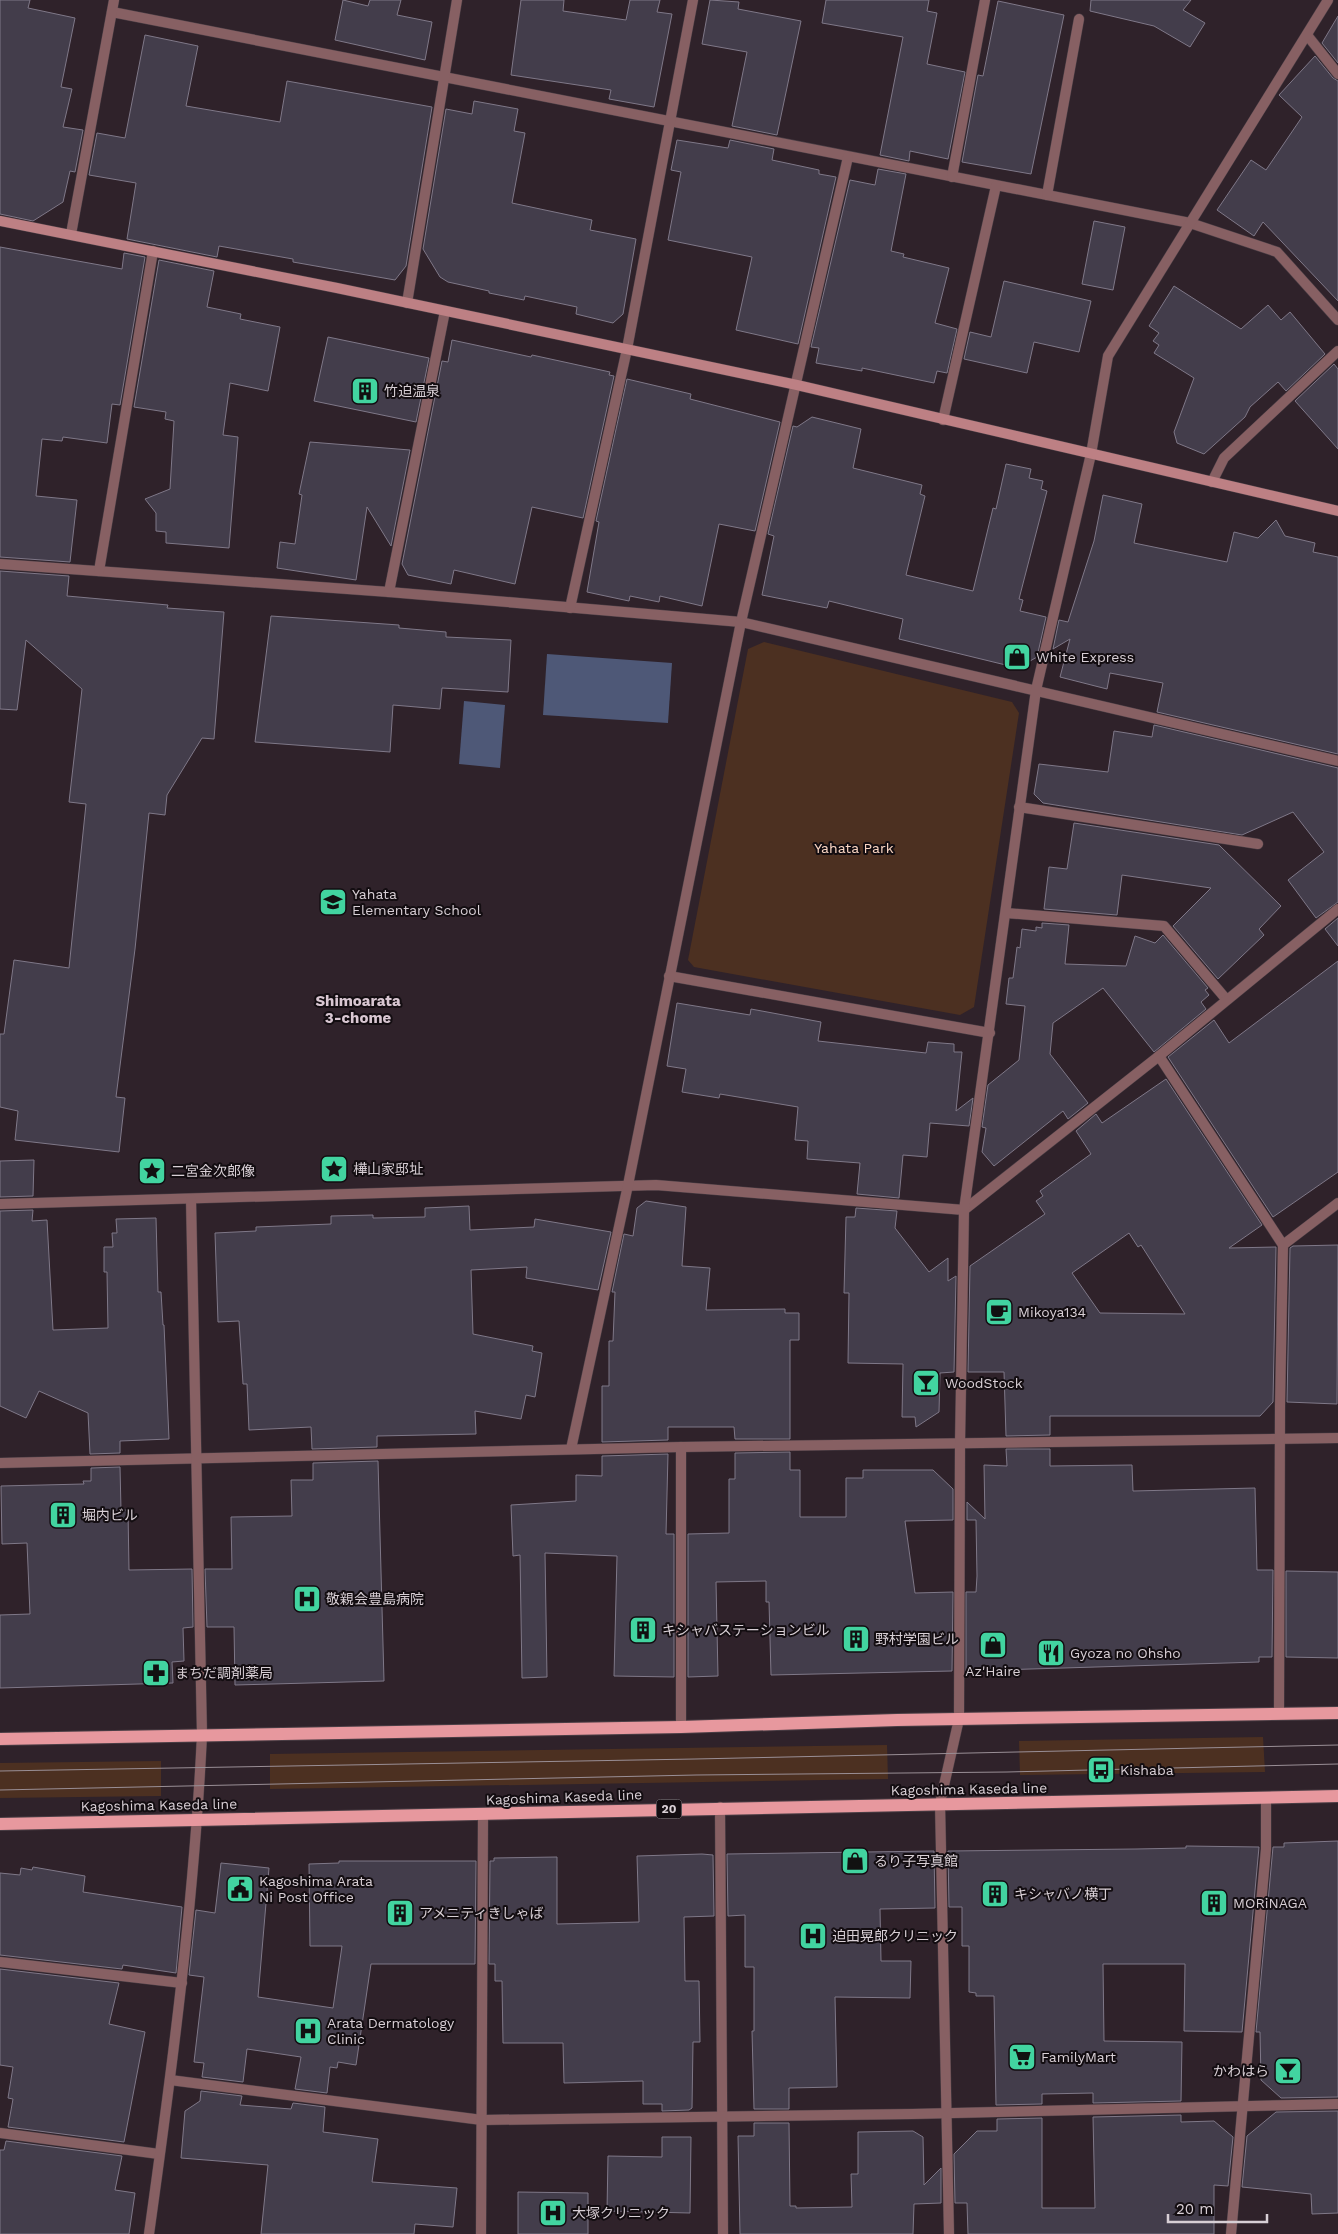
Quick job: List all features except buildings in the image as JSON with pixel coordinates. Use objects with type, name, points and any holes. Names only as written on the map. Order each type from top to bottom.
[{"type":"main road","points":[[0,1739],[1338,1713]]},
{"type":"main road","name":"Kagoshima Kaseda line","points":[[0,1824],[483,1815],[720,1807],[1338,1796]]},
{"type":"street","points":[[71,234],[114,0]]},
{"type":"street","points":[[407,303],[457,0]]},
{"type":"street","points":[[570,608],[627,348],[693,0]]},
{"type":"street","points":[[952,177],[985,0]]},
{"type":"street","points":[[949,2234],[948,2113],[940,1803],[959,1719],[960,1444],[964,1210],[990,1034],[1036,690],[1091,454],[1108,356],[1328,0]]},
{"type":"street","points":[[112,12],[1190,223],[1277,252],[1338,320]]},
{"type":"street","points":[[1047,195],[1079,19]]},
{"type":"street","points":[[1307,35],[1338,74]]},
{"type":"street","points":[[571,1449],[628,1185],[741,622],[848,157]]},
{"type":"street","points":[[943,420],[996,186]]},
{"type":"street","points":[[0,221],[627,348],[797,385],[1338,511]]},
{"type":"street","points":[[99,571],[153,251]]},
{"type":"street","points":[[388,592],[445,311]]},
{"type":"street","points":[[1212,482],[1224,458],[1338,351]]},
{"type":"street","points":[[0,564],[388,592],[741,622],[1338,761]]},
{"type":"street","points":[[1020,807],[1258,844]]},
{"type":"street","points":[[0,1204],[656,1185],[964,1210],[1159,1056],[1226,998],[1338,909]]},
{"type":"street","points":[[1006,912],[1164,926],[1226,998]]},
{"type":"street","points":[[669,976],[990,1034]]},
{"type":"street","points":[[1159,1056],[1283,1245],[1279,1714]]},
{"type":"street","points":[[149,2234],[182,1983],[199,1819],[202,1735],[191,1198]]},
{"type":"street","points":[[1283,1245],[1338,1202]]},
{"type":"street","points":[[0,1463],[681,1446],[1338,1438]]},
{"type":"street","points":[[680,1727],[681,1446]]},
{"type":"street","points":[[1231,2234],[1266,1849],[1266,1797]]},
{"type":"street","points":[[720,1807],[723,2234]]},
{"type":"street","points":[[481,2234],[483,1815]]},
{"type":"street","points":[[0,1962],[182,1983]]},
{"type":"street","points":[[170,2080],[482,2120],[948,2113],[1338,2104]]},
{"type":"street","points":[[0,2133],[159,2154]]},
{"type":"green space","name":"Yahata Park","points":[[764,642],[1012,702],[1019,713],[974,1007],[960,1015],[694,967],[688,960],[748,649]]},
{"type":"green space","points":[[1263,1737],[1265,1772],[1020,1775],[1019,1741]]},
{"type":"green space","points":[[887,1745],[888,1779],[270,1789],[270,1754]]},
{"type":"green space","points":[[161,1761],[161,1796],[0,1798],[0,1763]]},
{"type":"water","points":[[547,654],[672,663],[668,723],[543,715]]},
{"type":"water","points":[[464,701],[505,705],[500,768],[459,764]]},
{"type":"tram line","points":[[0,1771],[695,1759],[1338,1745]]},
{"type":"tram line","points":[[0,1790],[696,1775],[1007,1772],[1338,1764]]},
{"type":"place","name":"竹迫温泉","points":[[365,391]]},
{"type":"place","name":"White Express","points":[[1017,657]]},
{"type":"place","name":"Yahata Elementary School","points":[[333,902]]},
{"type":"place","name":"樺山家邸址","points":[[334,1169]]},
{"type":"place","name":"二宮金次郎像","points":[[152,1171]]},
{"type":"place","name":"Mikoya134","points":[[999,1312]]},
{"type":"place","name":"WoodStock","points":[[926,1383]]},
{"type":"place","name":"堀内ビル","points":[[63,1515]]},
{"type":"place","name":"敬親会豊島病院","points":[[307,1599]]},
{"type":"place","name":"キシャバステーションビル","points":[[643,1630]]},
{"type":"place","name":"野村学園ビル","points":[[856,1639]]},
{"type":"place","name":"Az'Haire","points":[[993,1645]]},
{"type":"place","name":"Gyoza no Ohsho","points":[[1051,1653]]},
{"type":"place","name":"まちだ調剤薬局","points":[[156,1673]]},
{"type":"place","name":"Kishaba","points":[[1101,1770]]},
{"type":"place","name":"るり子写真館","points":[[855,1861]]},
{"type":"place","name":"Kagoshima Arata Ni Post Office","points":[[240,1889]]},
{"type":"place","name":"キシャバノ横丁","points":[[995,1894]]},
{"type":"place","name":"MORiNAGA","points":[[1214,1903]]},
{"type":"place","name":"アメニティきしゃば","points":[[400,1913]]},
{"type":"place","name":"迫田晃郎クリニック","points":[[813,1936]]},
{"type":"place","name":"Arata Dermatology Clinic","points":[[308,2031]]},
{"type":"place","name":"FamilyMart","points":[[1022,2057]]},
{"type":"place","name":"かわはら","points":[[1288,2071]]},
{"type":"place","name":"大塚クリニック","points":[[553,2213]]},
{"type":"district","name":"Shimoarata 3-chome","points":[[358,1010]]}]
